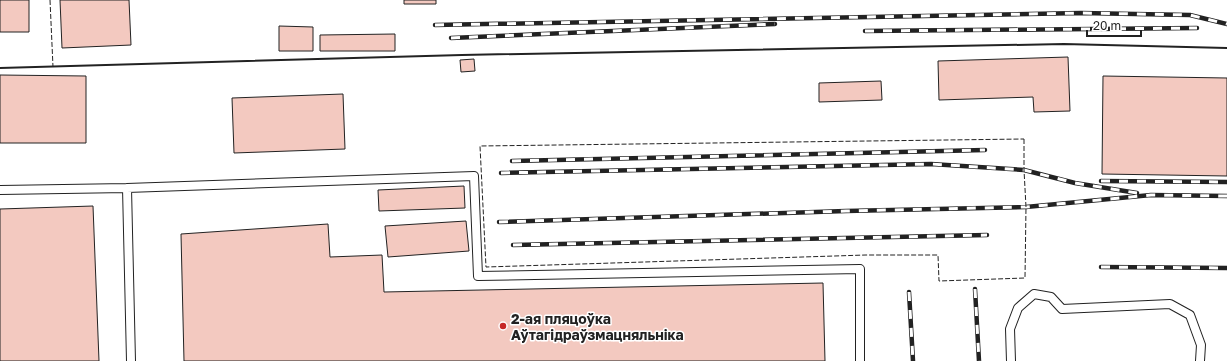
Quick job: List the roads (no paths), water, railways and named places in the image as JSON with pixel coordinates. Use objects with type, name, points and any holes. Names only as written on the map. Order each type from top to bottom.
[{"type":"lane","points":[[0,190],[127,188],[474,176],[478,276],[860,270],[860,361]]},
{"type":"lane","points":[[127,188],[131,361]]},
{"type":"lane","points":[[1011,361],[1010,329],[1018,308],[1034,294],[1051,297],[1062,309],[1170,304],[1190,315],[1201,345],[1200,361]]},
{"type":"railway","points":[[435,25],[1081,13],[1190,15],[1227,24]]},
{"type":"railway","points":[[451,38],[775,24]]},
{"type":"railway","points":[[865,31],[1197,28]]},
{"type":"railway","points":[[512,161],[985,150]]},
{"type":"railway","points":[[501,173],[931,164],[1024,170],[1075,183],[1137,193]]},
{"type":"railway","points":[[1101,181],[1227,182]]},
{"type":"railway","points":[[499,222],[1026,207],[1151,195],[1227,196]]},
{"type":"railway","points":[[513,245],[987,235]]},
{"type":"railway","points":[[1101,267],[1227,268]]},
{"type":"railway","points":[[975,289],[979,361]]},
{"type":"railway","points":[[909,292],[913,361]]},
{"type":"place","name":"2-ая пляцоўка Аўтагідраўзмацняльніка","points":[[503,326]]}]
